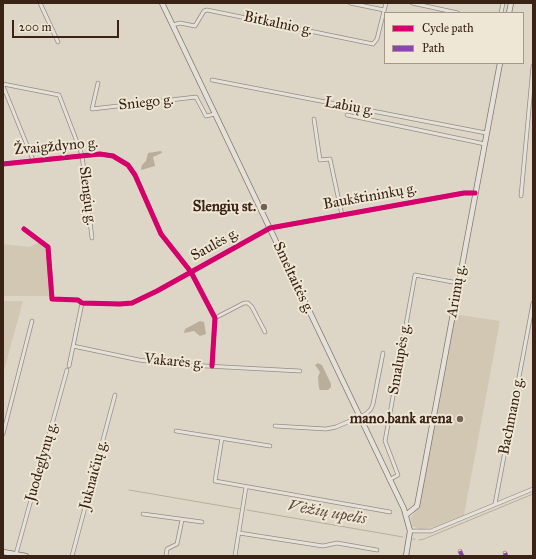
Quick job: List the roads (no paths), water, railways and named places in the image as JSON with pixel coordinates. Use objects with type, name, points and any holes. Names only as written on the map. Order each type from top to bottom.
[{"type":"main road","name":"Smeltaitės g.","points":[[162,3],[406,516],[410,531],[406,556]]},
{"type":"main road","name":"Arimų g.","points":[[406,516],[417,506],[500,64]]},
{"type":"main road","points":[[3,552],[26,556]]},
{"type":"street","points":[[40,3],[58,42]]},
{"type":"street","points":[[350,3],[384,10],[386,3]]},
{"type":"street","points":[[412,3],[453,12]]},
{"type":"street","name":"Bitkalnio g.","points":[[173,25],[180,23],[195,26],[204,11],[208,10],[373,44],[377,40],[384,10]]},
{"type":"street","points":[[521,196],[533,66]]},
{"type":"street","name":"Labių g.","points":[[212,80],[486,133]]},
{"type":"street","name":"Sniego g.","points":[[98,83],[92,109],[196,97],[206,116],[215,114]]},
{"type":"street","points":[[3,85],[33,160]]},
{"type":"street","name":"Slengių g.","points":[[3,85],[59,95],[82,155],[92,238]]},
{"type":"street","points":[[347,115],[484,144]]},
{"type":"street","points":[[314,119],[320,160],[330,159],[342,214]]},
{"type":"street","name":"Žvaigždyno g.","points":[[3,164],[100,154],[113,156],[131,168],[161,234],[191,272],[215,318]]},
{"type":"street","name":"Baukštininkų g.","points":[[270,228],[464,193],[475,193]]},
{"type":"street","name":"Saulės g.","points":[[24,229],[48,247],[52,299],[78,300],[82,303],[114,305],[132,303],[270,228]]},
{"type":"street","name":"Smalupės g.","points":[[389,480],[398,475],[385,441],[415,275],[458,283]]},
{"type":"street","points":[[68,366],[82,303]]},
{"type":"street","points":[[212,366],[215,318],[248,303],[252,306],[265,332]]},
{"type":"street","name":"Bachmano g.","points":[[495,504],[533,303]]},
{"type":"street","points":[[3,434],[32,321]]},
{"type":"street","name":"Vakarės g.","points":[[73,346],[139,360],[168,364],[300,371]]},
{"type":"street","name":"Smalupės g.","points":[[359,417],[369,411],[373,405],[383,353]]},
{"type":"street","name":"Juodeglynų g.","points":[[16,554],[67,370]]},
{"type":"street","name":"Juknaičių g.","points":[[72,556],[116,395]]},
{"type":"street","points":[[275,426],[326,429],[359,417]]},
{"type":"street","points":[[176,431],[270,446]]},
{"type":"street","points":[[222,438],[215,481],[390,512]]},
{"type":"street","points":[[235,556],[246,487]]},
{"type":"street","points":[[410,531],[431,531],[533,489]]},
{"type":"street","points":[[143,514],[202,522]]},
{"type":"street","points":[[166,556],[167,548],[177,544],[182,520]]},
{"type":"street","points":[[239,533],[323,546],[337,543],[377,550]]},
{"type":"street","points":[[460,551],[462,556]]},
{"type":"waterway","name":"Vėžių upelis","points":[[129,490],[240,509]]},
{"type":"waterway","name":"Vėžių upelis","points":[[419,540],[533,494]]},
{"type":"waterway","name":"Vėžių upelis","points":[[247,510],[403,537]]},
{"type":"place","name":"Slengių st.","points":[[264,207]]},
{"type":"place","name":"mano.bank arena","points":[[460,419]]}]
